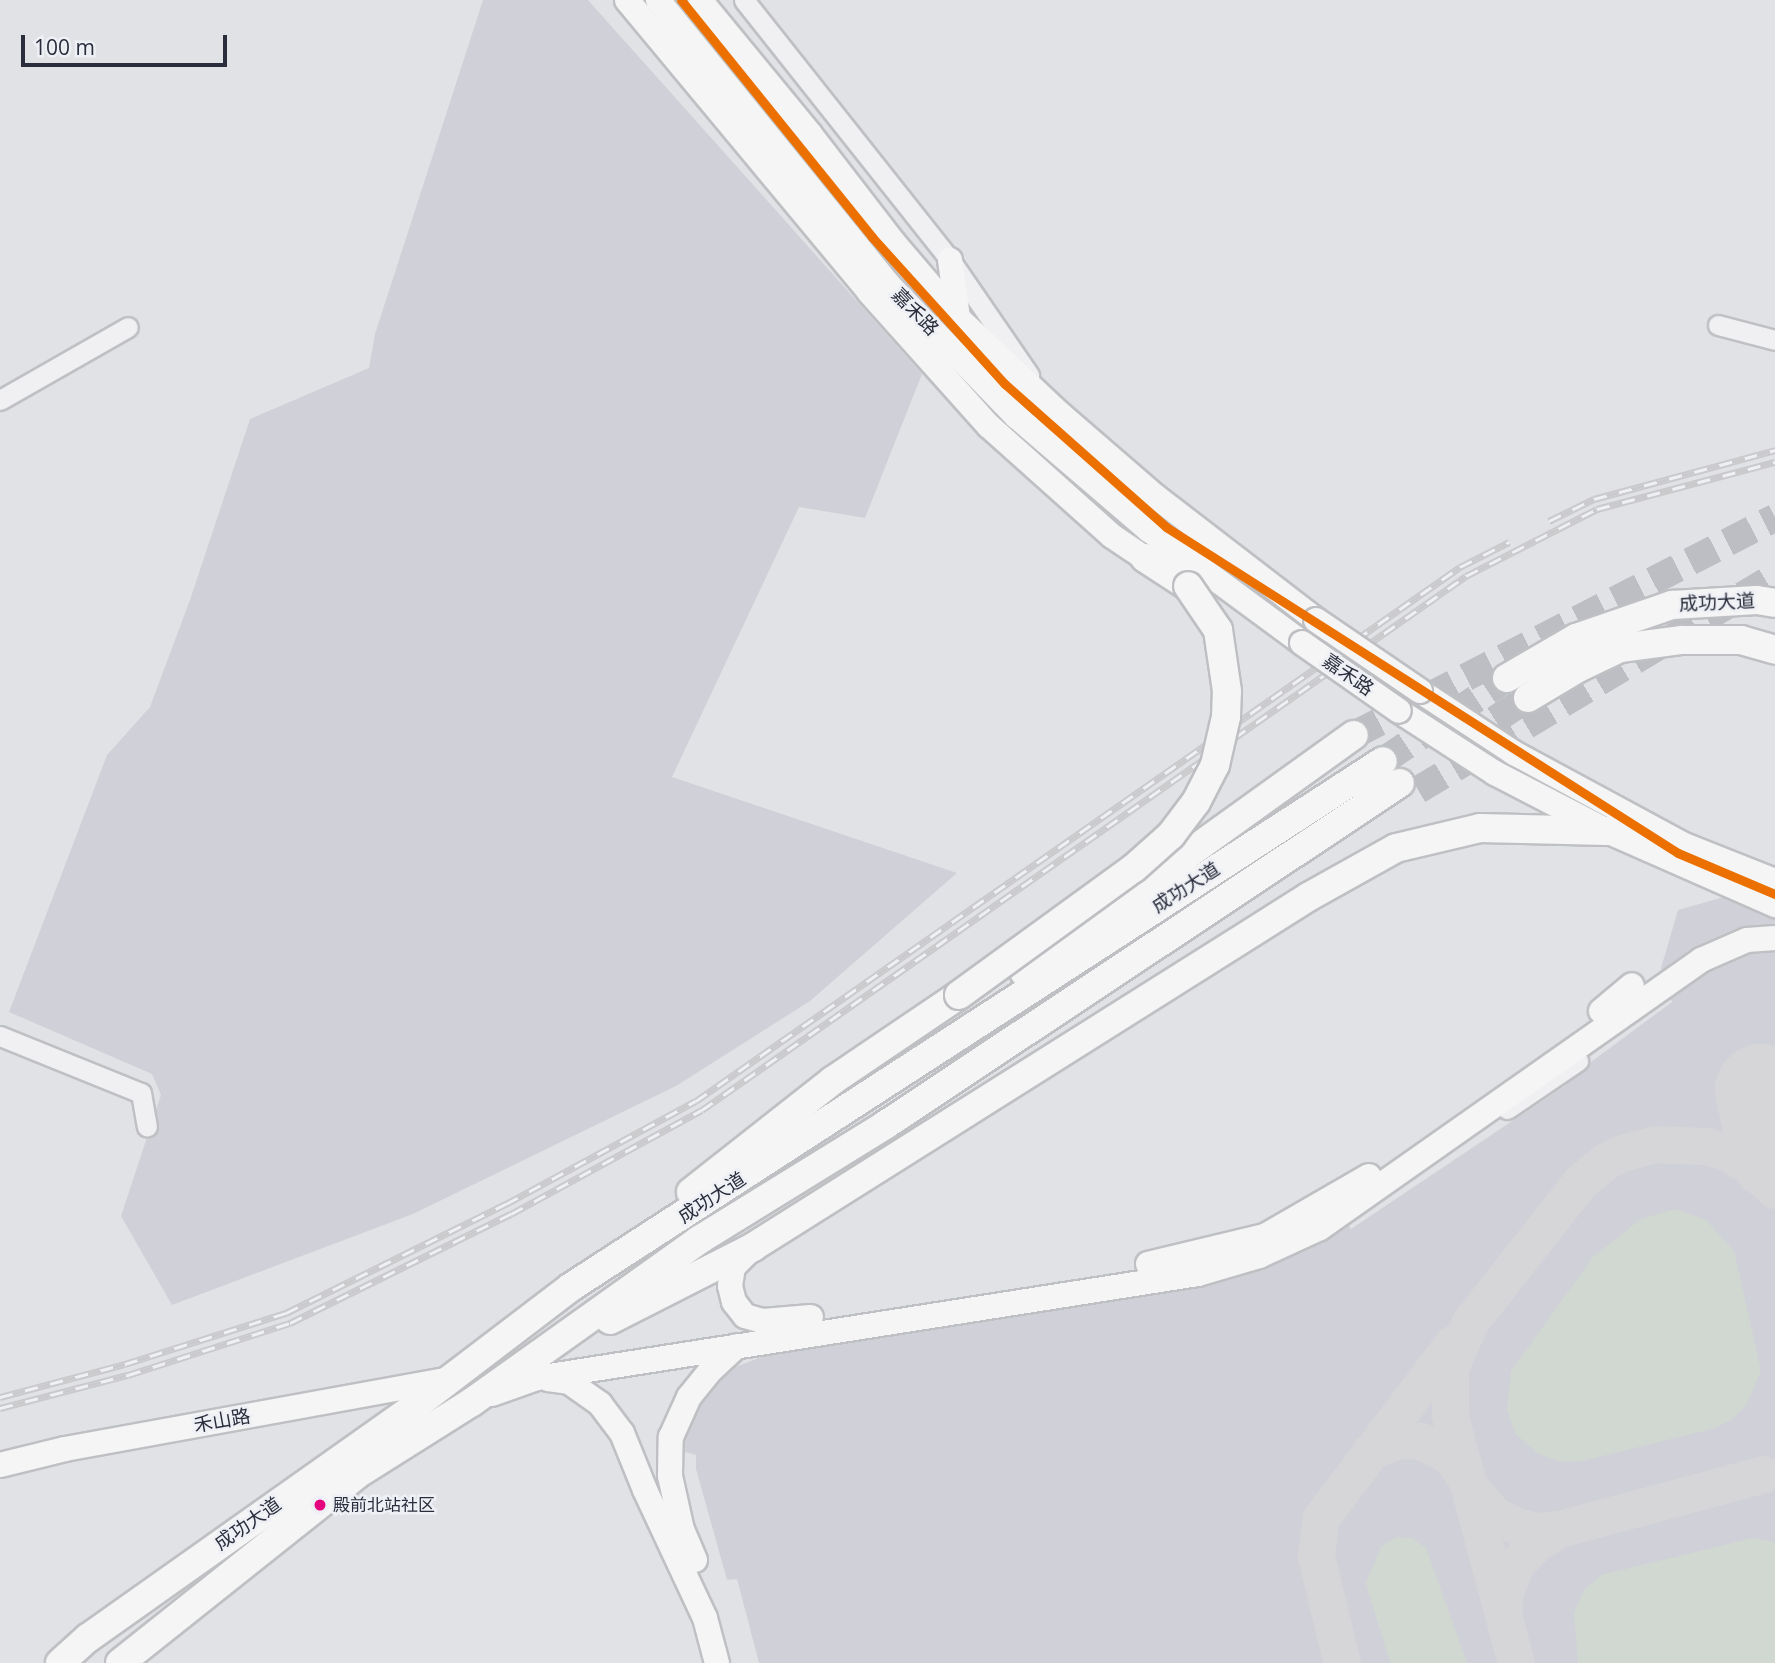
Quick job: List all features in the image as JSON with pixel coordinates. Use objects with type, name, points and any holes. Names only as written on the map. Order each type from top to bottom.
[{"type":"highway","points":[[571,1287],[832,1081],[959,995],[1134,867],[1171,835],[1196,802],[1214,765],[1226,717],[1227,691],[1218,630],[1195,577],[1145,558]]},
{"type":"highway","name":"成功大道","points":[[1507,678],[1576,638],[1672,605],[1757,600],[1775,603]]},
{"type":"highway","name":"成功大道","points":[[1528,698],[1578,668],[1620,648],[1682,640],[1741,640],[1775,650]]},
{"type":"highway","points":[[657,1234],[1354,735]]},
{"type":"highway","name":"成功大道","points":[[60,1663],[88,1638],[411,1409],[445,1380],[571,1287],[657,1234],[1383,761]]},
{"type":"highway","name":"成功大道","points":[[530,1371],[699,1240],[885,1125],[1409,786]]},
{"type":"highway","name":"成功大道","points":[[120,1663],[356,1475],[472,1402],[753,1247],[1310,895],[1396,848],[1480,828],[1607,831]]},
{"type":"highway","points":[[52,1663],[88,1638]]},
{"type":"main road","points":[[628,0],[869,292],[982,418],[1112,536],[1145,558]]},
{"type":"main road","name":"嘉禾路","points":[[658,0],[888,284],[1017,417],[1149,530],[1195,577],[1302,643],[1495,774],[1607,831],[1775,905]]},
{"type":"main road","name":"嘉禾路","points":[[700,0],[810,134],[894,243],[958,318],[1047,402],[1155,496],[1316,620],[1514,753],[1682,844],[1775,881]]},
{"type":"main road","points":[[950,260],[958,318]]},
{"type":"main road","points":[[978,376],[982,418]]},
{"type":"main road","points":[[530,1371],[630,1363],[1198,1273],[1259,1256],[1320,1228],[1700,960],[1747,940],[1775,938]]},
{"type":"main road","points":[[753,1247],[733,1267],[730,1286],[734,1302],[745,1315],[762,1321],[784,1321],[1179,1259],[1265,1236],[1384,1168],[1607,1007],[1633,985]]},
{"type":"main road","points":[[731,1663],[718,1615],[682,1530],[670,1476],[671,1437],[689,1397],[710,1370],[737,1346]]},
{"type":"main road","points":[[530,1371],[569,1382],[600,1404],[622,1433],[645,1490],[705,1618],[717,1663]]},
{"type":"main road","name":"禾山路","points":[[0,1465],[65,1449],[445,1380]]},
{"type":"street","points":[[744,0],[950,260],[1047,402]]},
{"type":"street","points":[[1718,325],[1775,340]]},
{"type":"street","points":[[0,400],[128,327]]},
{"type":"street","points":[[1413,1164],[1537,1091],[1696,973],[1740,951],[1775,948]]},
{"type":"street","points":[[0,1036],[141,1093],[147,1126]]},
{"type":"shaded area","points":[[483,0],[588,0],[922,374],[865,518],[799,507],[672,777],[957,873],[810,1001],[676,1086],[413,1214],[172,1305],[121,1216],[161,1095],[152,1074],[9,1012],[107,755],[150,707],[191,597],[250,419],[369,368],[375,334]]},
{"type":"shaded area","points":[[1738,893],[1775,908],[1775,1663],[759,1663],[737,1579],[727,1580],[696,1469],[696,1455],[685,1452],[685,1440],[697,1403],[725,1371],[772,1353],[1264,1268],[1348,1224],[1351,1229],[1566,1085],[1568,1079],[1672,1002],[1661,968],[1678,910]]},
{"type":"shaded area","points":[[1675,1209],[1706,1220],[1734,1251],[1761,1370],[1747,1404],[1733,1419],[1715,1428],[1582,1461],[1560,1462],[1537,1453],[1515,1433],[1507,1409],[1511,1371],[1593,1257],[1641,1219]]},
{"type":"shaded area","points":[[1396,1537],[1412,1538],[1426,1548],[1467,1663],[1390,1663],[1366,1583],[1381,1547]]},
{"type":"shaded area","points":[[1753,1538],[1775,1542],[1775,1663],[1578,1663],[1574,1613],[1584,1590],[1601,1575]]},
{"type":"taxiway","points":[[1516,1663],[1450,1416],[1450,1368],[1470,1322],[1580,1182],[1606,1161],[1622,1153],[1655,1144],[1706,1146],[1724,1151],[1751,1167],[1775,1190]]},
{"type":"taxiway","points":[[1342,1663],[1316,1556],[1321,1518],[1452,1344]]},
{"type":"taxiway","points":[[1370,1451],[1398,1440],[1421,1441],[1450,1456],[1464,1476]]},
{"type":"taxiway","points":[[1468,1485],[1494,1515],[1519,1527],[1537,1531],[1559,1529],[1764,1474]]},
{"type":"taxiway","points":[[1503,1613],[1505,1591],[1516,1564],[1535,1544],[1559,1529]]},
{"type":"runway","points":[[1761,1090],[1775,1153]]},
{"type":"tunnel","points":[[1354,735],[1775,518]]},
{"type":"tunnel","points":[[1418,790],[1775,576]]},
{"type":"tunnel","points":[[1383,761],[1507,678]]},
{"type":"tunnel","points":[[1460,743],[1528,698]]},
{"type":"railway","points":[[1549,521],[1594,499],[1775,450]]},
{"type":"railway","points":[[0,1408],[128,1375],[290,1323],[511,1214],[702,1110],[1466,576],[1597,509],[1775,462]]},
{"type":"railway","points":[[0,1397],[125,1364],[286,1313],[506,1204],[696,1101],[1460,567],[1509,542]]},
{"type":"transit line","points":[[681,0],[872,237],[1005,384],[1166,527],[1678,853],[1775,894]]},
{"type":"place","name":"殿前北站社区","points":[[320,1505]]}]
